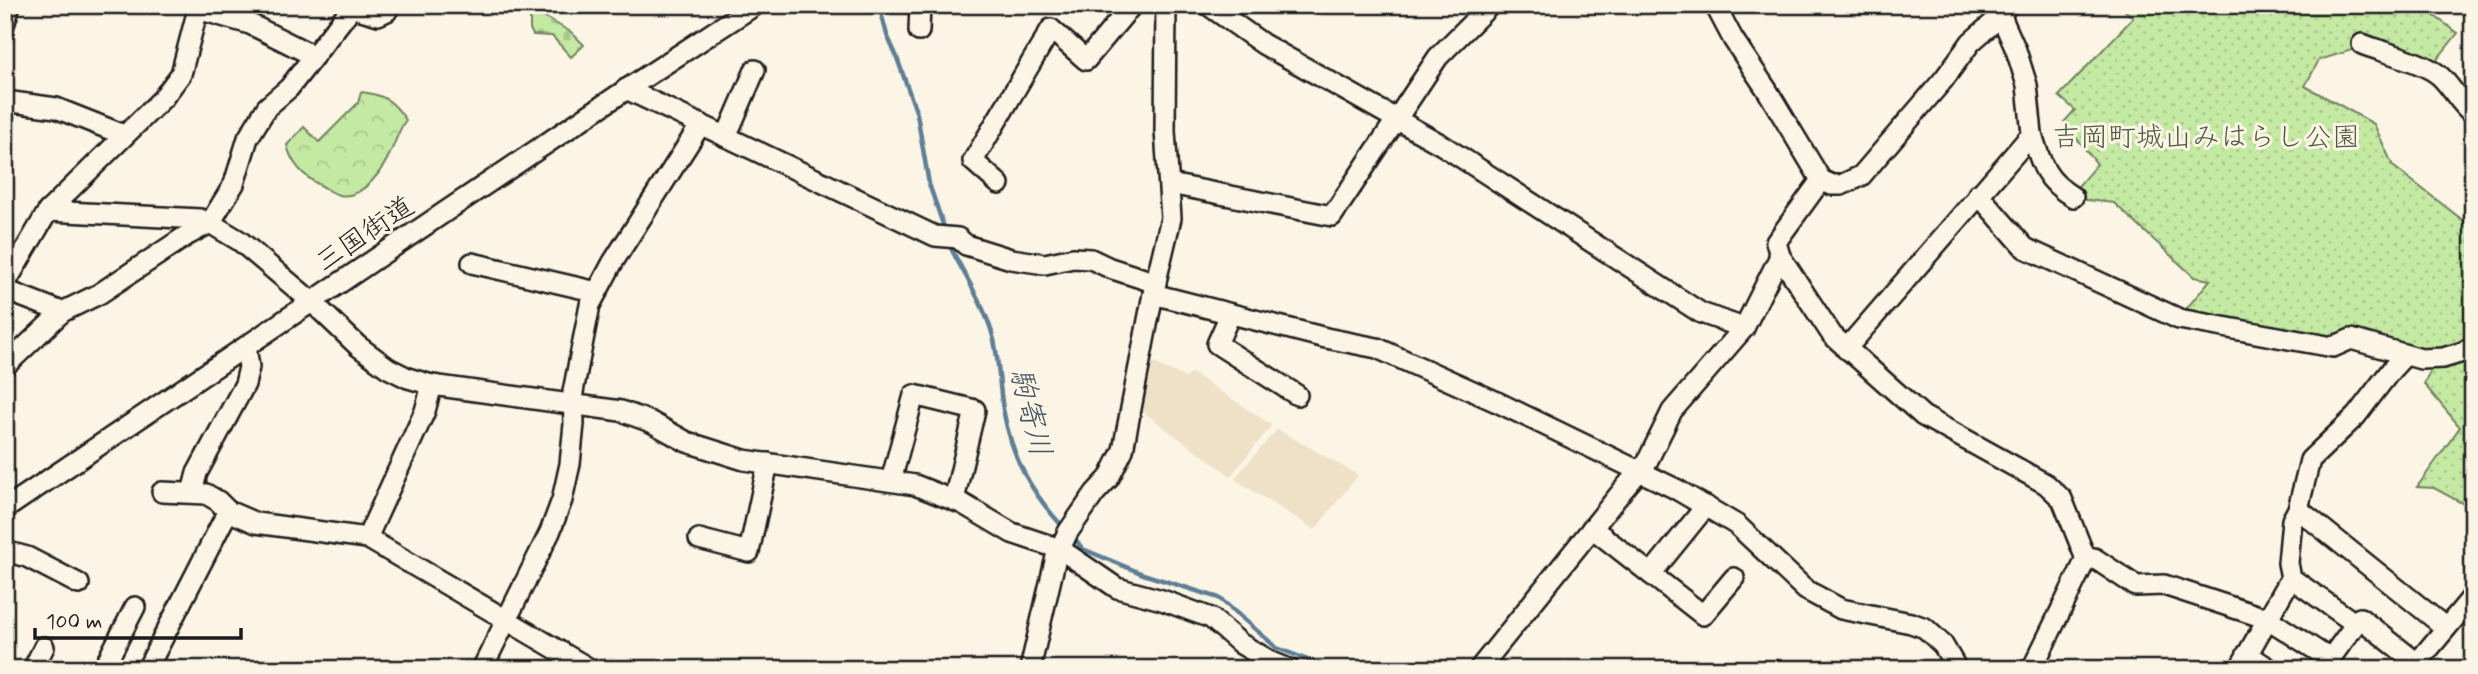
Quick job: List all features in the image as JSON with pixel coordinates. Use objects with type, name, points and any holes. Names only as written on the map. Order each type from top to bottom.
[{"type":"street","points":[[5,22],[10,5]]},
{"type":"street","points":[[5,366],[62,312],[100,294],[210,223],[234,184],[248,138],[267,107],[289,88],[349,11],[354,8],[378,15],[387,11],[390,5]]},
{"type":"street","name":"三国街道","points":[[5,509],[626,89],[755,5]]},
{"type":"street","points":[[919,31],[920,5]]},
{"type":"street","points":[[999,184],[973,161],[1051,29],[1086,60],[1132,5]]},
{"type":"street","points":[[1030,669],[1056,557],[1068,532],[1109,478],[1123,450],[1154,288],[1171,218],[1165,131],[1166,5]]},
{"type":"street","points":[[1208,5],[1263,44],[1396,117],[1701,313],[1744,328]]},
{"type":"street","points":[[1170,184],[1332,216],[1438,57],[1490,5]]},
{"type":"street","points":[[1715,5],[1732,39],[1767,90],[1821,180],[1832,185],[1842,185],[1861,176],[1944,79],[1971,42],[2004,11],[2027,85],[2032,134],[2042,166],[2049,179],[2073,197]]},
{"type":"street","points":[[5,284],[48,211],[163,98],[181,74],[199,7],[250,24],[314,56]]},
{"type":"street","points":[[2362,44],[2427,68],[2440,76],[2473,114]]},
{"type":"street","points":[[726,136],[755,70]]},
{"type":"street","points":[[626,89],[935,236],[948,237],[1011,259],[1045,264],[1073,258],[1091,258],[1154,288],[1230,315],[1377,348],[1509,407],[1676,489],[1737,525],[1806,590],[1841,609],[1925,628],[1942,645],[1957,669]]},
{"type":"street","points":[[5,101],[56,108],[124,135]]},
{"type":"street","points":[[482,669],[550,532],[562,500],[570,464],[574,424],[573,392],[590,305],[613,262],[701,124]]},
{"type":"street","points":[[1846,349],[2032,134]]},
{"type":"street","points":[[1821,180],[1776,242],[1780,256],[1832,335],[1923,416],[2046,484],[2062,499],[2086,559],[2032,669]]},
{"type":"street","points":[[1979,194],[2025,248],[2179,319],[2333,347],[2351,339],[2421,359],[2444,358],[2473,346]]},
{"type":"street","points":[[48,211],[200,219],[240,241],[312,302],[358,346],[388,368],[408,378],[432,385],[621,411],[716,452],[768,463],[915,485],[954,500],[1012,533],[1060,549],[1117,588],[1162,600],[1211,618],[1241,644],[1289,669]]},
{"type":"street","points":[[1479,669],[1640,472],[1672,411],[1744,328],[1780,256]]},
{"type":"street","points":[[472,263],[597,292]]},
{"type":"street","points":[[5,290],[62,312]]},
{"type":"street","points":[[1230,315],[1217,344],[1297,395]]},
{"type":"street","points":[[192,492],[197,473],[244,384],[248,367],[246,347]]},
{"type":"street","points":[[2270,669],[2243,662],[2291,578],[2288,563],[2292,520],[2298,509],[2310,460],[2357,416],[2404,356]]},
{"type":"street","points":[[367,538],[425,411],[432,385]]},
{"type":"street","points":[[891,481],[914,396],[975,410],[954,500]]},
{"type":"street","points":[[699,539],[749,552],[768,463]]},
{"type":"street","points":[[162,492],[206,494],[228,511],[256,523],[367,538],[590,669]]},
{"type":"street","points":[[1651,575],[1706,506]]},
{"type":"street","points":[[2298,509],[2446,628]]},
{"type":"street","points":[[147,669],[228,511]]},
{"type":"street","points":[[1592,528],[1703,615],[1734,578]]},
{"type":"street","points":[[5,551],[27,557],[79,584]]},
{"type":"street","points":[[2086,559],[2094,558],[2137,586],[2164,585],[2268,619],[2330,659],[2360,618],[2414,666],[2473,596]]},
{"type":"street","points":[[2291,578],[2356,624]]},
{"type":"street","points":[[103,669],[135,607]]},
{"type":"street","points":[[33,669],[44,648]]},
{"type":"shaded area","points":[[1146,359],[1186,378],[1191,372],[1272,425],[1231,476],[1136,407]]},
{"type":"shaded area","points":[[1277,429],[1358,475],[1315,530],[1234,479]]},
{"type":"green space","name":"吉岡町城山みはらし公園","points":[[2119,5],[2419,5],[2458,33],[2427,72],[2355,49],[2319,60],[2305,86],[2374,124],[2393,166],[2473,228],[2473,509],[2434,488],[2417,487],[2460,427],[2424,384],[2433,366],[2334,342],[2182,314],[2210,280],[2194,277],[2114,203],[2068,198],[2097,164],[2064,122],[2075,110],[2059,96],[2133,18]]},
{"type":"green space","points":[[530,9],[571,32],[584,45],[571,57],[552,36],[533,35],[530,29]]},
{"type":"green space","points":[[361,92],[387,100],[406,120],[384,165],[372,181],[357,193],[339,195],[304,174],[292,158],[287,145],[304,127],[319,142],[358,103]]},
{"type":"waterway","name":"駒寄川","points":[[879,5],[887,35],[917,114],[929,184],[945,230]]},
{"type":"waterway","name":"駒寄川","points":[[948,242],[990,327],[996,348],[1003,409],[1017,458],[1032,487],[1063,527]]},
{"type":"waterway","name":"駒寄川","points":[[1072,536],[1083,549],[1143,574],[1219,598],[1277,648],[1332,669]]}]
